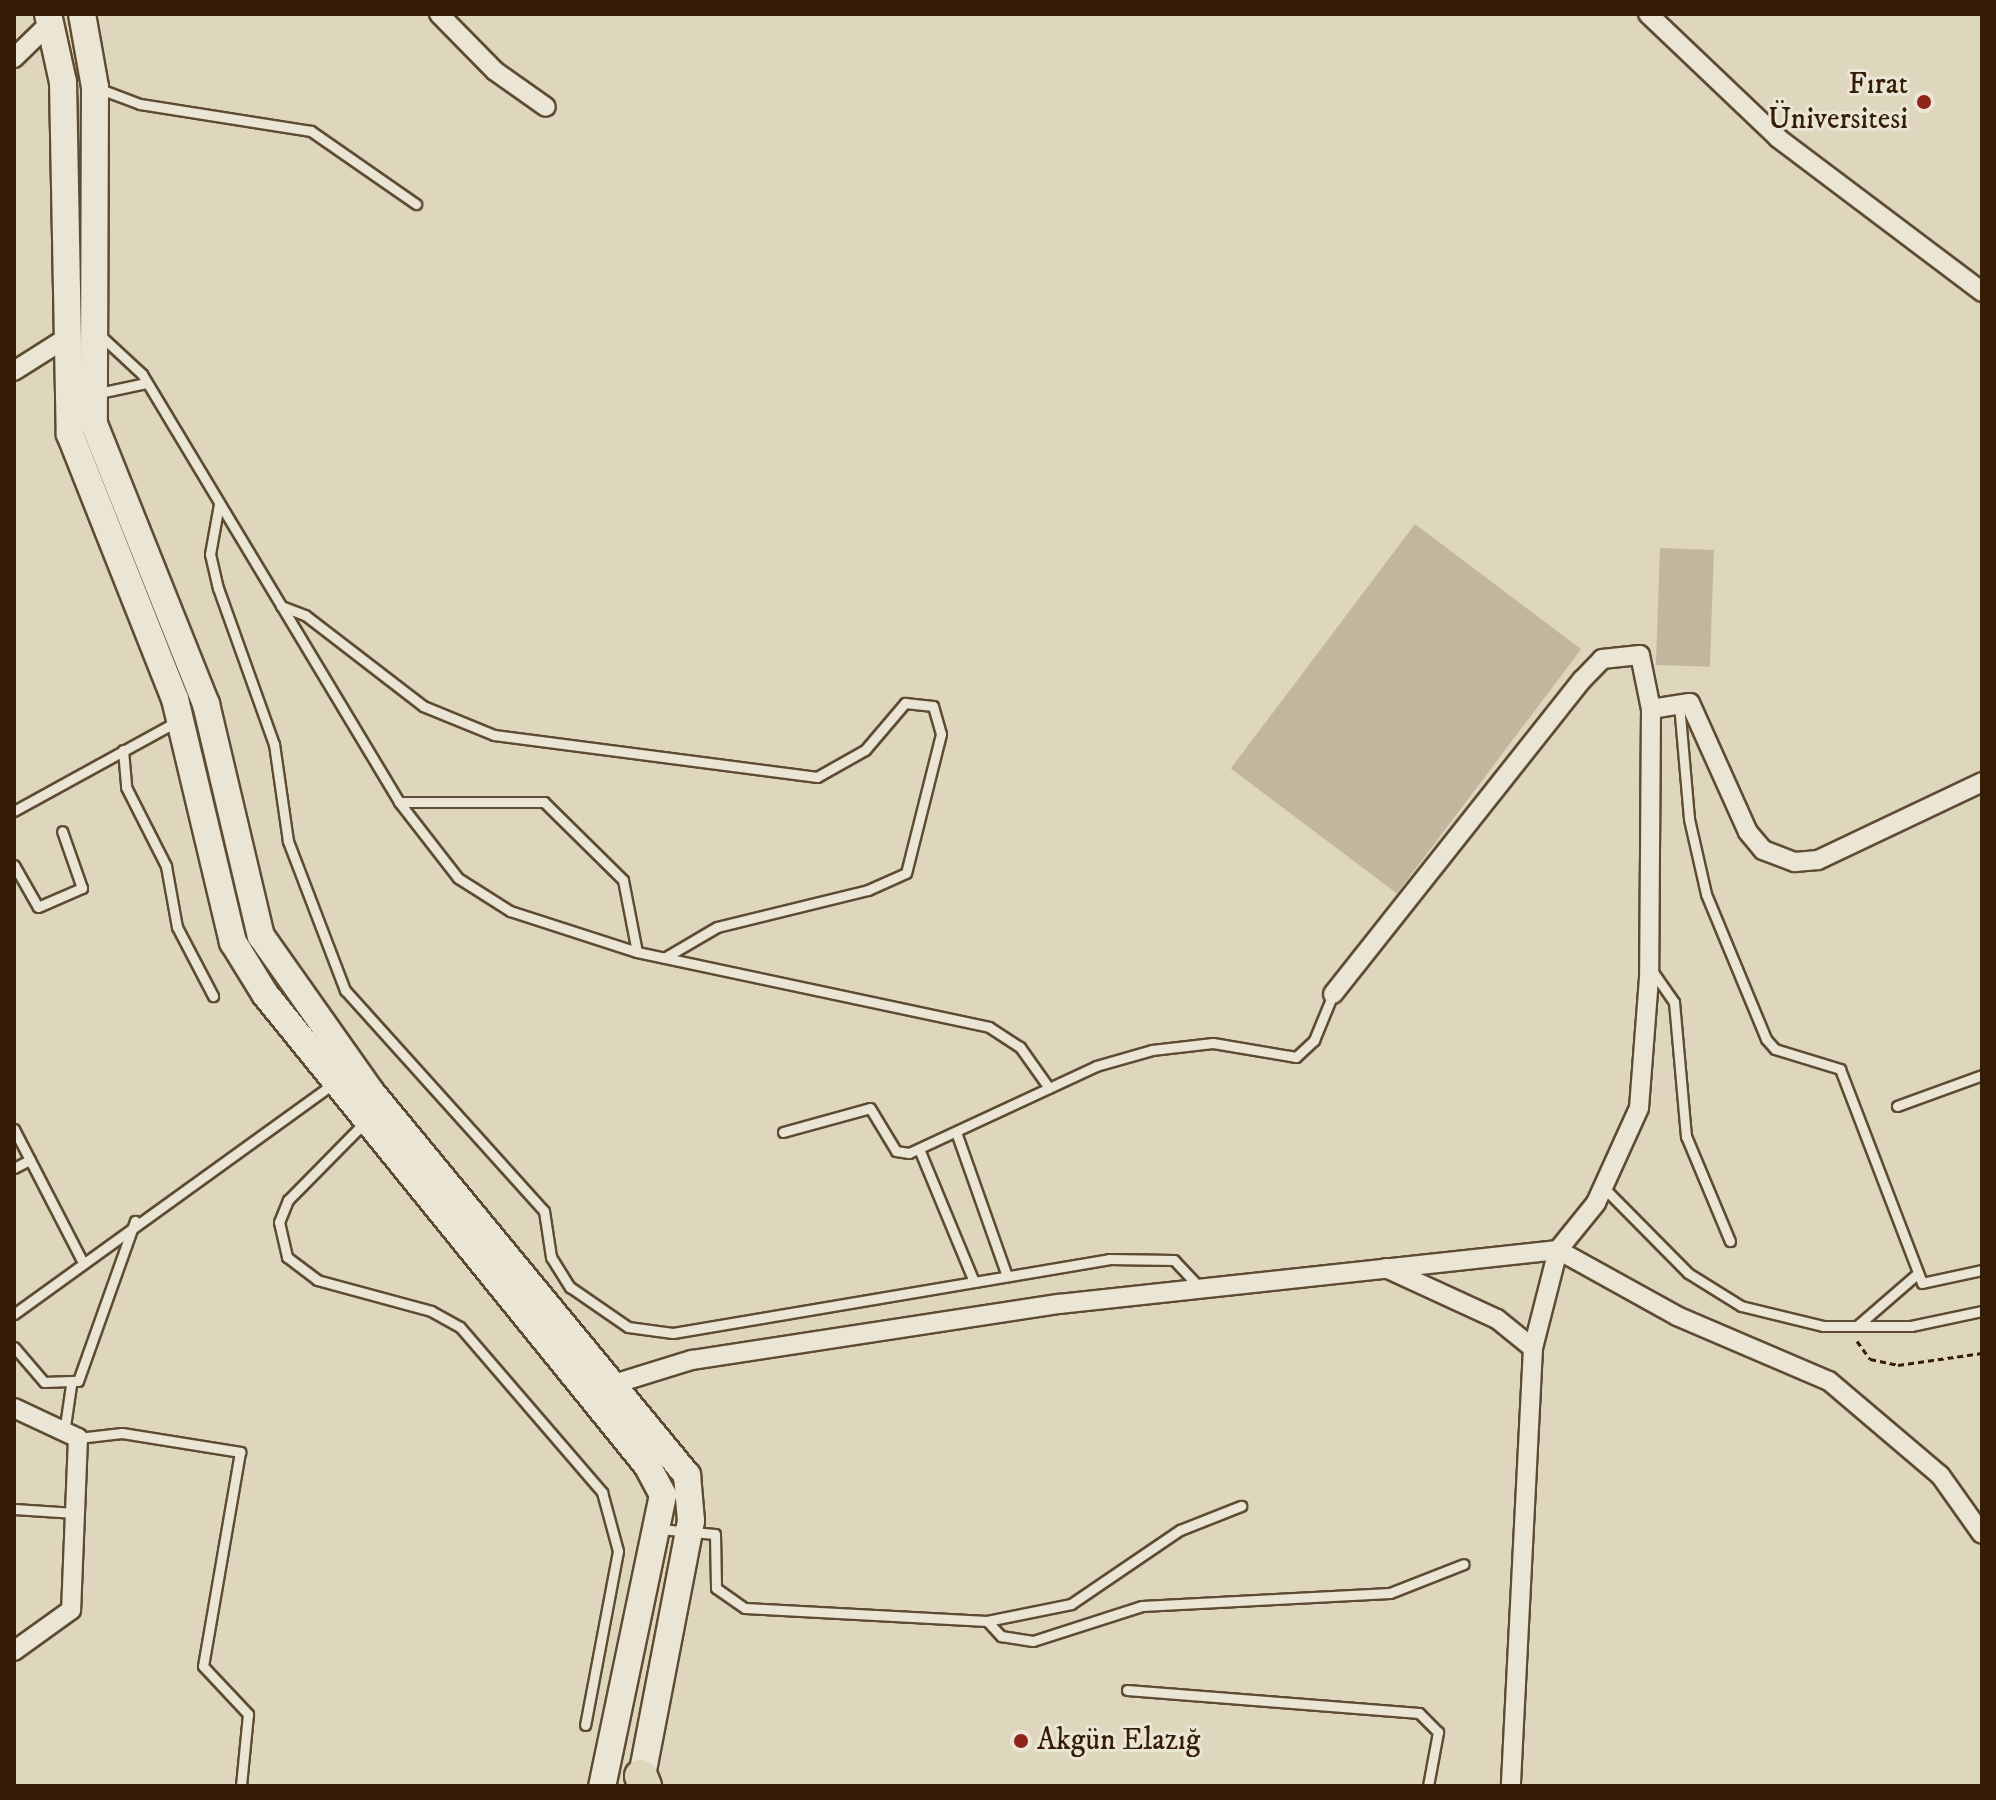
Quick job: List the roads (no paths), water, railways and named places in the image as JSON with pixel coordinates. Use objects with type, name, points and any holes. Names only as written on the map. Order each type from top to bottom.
[{"type":"main road","points":[[82,14],[95,87],[96,330],[93,396],[107,469],[206,704],[261,936],[343,1076]]},
{"type":"main road","points":[[50,18],[63,82],[66,338],[76,455],[180,719],[233,942],[374,1115],[647,1465],[663,1495],[659,1529],[602,1786]]},
{"type":"main road","points":[[374,1115],[687,1475],[690,1529],[642,1783]]},
{"type":"street","points":[[439,14],[495,71],[546,107]]},
{"type":"street","points":[[1648,14],[1778,138],[1982,292]]},
{"type":"street","points":[[14,58],[50,18]]},
{"type":"street","points":[[14,371],[66,338]]},
{"type":"street","points":[[1333,994],[1602,659],[1640,655],[1651,709],[1649,967],[1639,1108],[1603,1187],[1558,1250],[1533,1348],[1511,1786]]},
{"type":"street","points":[[1651,709],[1679,701],[1699,715],[1738,818],[1775,857],[1818,860],[1982,782]]},
{"type":"street","points":[[611,1385],[719,1355],[1198,1286],[1558,1250],[1677,1316],[1829,1381],[1940,1475],[1982,1534]]},
{"type":"street","points":[[1384,1267],[1497,1319],[1533,1348]]},
{"type":"street","points":[[14,1408],[71,1436],[75,1513],[71,1610],[14,1651]]},
{"type":"lane","points":[[95,87],[140,104],[311,131],[416,204]]},
{"type":"lane","points":[[96,330],[146,383],[399,802],[440,860],[486,899],[637,952],[969,1020],[1020,1047],[1049,1088]]},
{"type":"lane","points":[[93,396],[146,383]]},
{"type":"lane","points":[[219,504],[210,554],[218,588],[274,744],[288,841],[345,990],[544,1211],[551,1257],[570,1287],[628,1327],[673,1333],[1007,1276],[1159,1258],[1184,1267],[1198,1286]]},
{"type":"lane","points":[[281,606],[305,615],[423,706],[494,735],[817,777],[865,750],[905,703],[933,706],[941,734],[906,873],[868,890],[717,927],[664,958]]},
{"type":"lane","points":[[1679,701],[1689,819],[1719,936],[1775,1049],[1840,1069],[1922,1283],[1942,1285],[1982,1270]]},
{"type":"lane","points":[[14,811],[180,719]]},
{"type":"lane","points":[[123,750],[126,787],[166,866],[177,927],[213,996]]},
{"type":"lane","points":[[399,802],[544,802],[623,880],[637,952]]},
{"type":"lane","points":[[14,865],[38,907],[82,888],[62,831]]},
{"type":"lane","points":[[1649,967],[1674,1002],[1686,1136],[1730,1241]]},
{"type":"lane","points":[[783,1132],[870,1108],[896,1151],[919,1149],[1096,1066],[1186,1045],[1296,1057],[1314,1040],[1333,994]]},
{"type":"lane","points":[[1897,1106],[1982,1075]]},
{"type":"lane","points":[[14,1314],[81,1259],[343,1076]]},
{"type":"lane","points":[[374,1115],[288,1200],[279,1222],[287,1257],[317,1280],[431,1311],[460,1327],[602,1492],[618,1551],[585,1725]]},
{"type":"lane","points":[[14,1129],[81,1259]]},
{"type":"lane","points":[[956,1132],[1007,1276]]},
{"type":"lane","points":[[919,1149],[974,1282]]},
{"type":"lane","points":[[14,1168],[30,1160]]},
{"type":"lane","points":[[1603,1187],[1705,1287],[1778,1317],[1853,1326],[1911,1326],[1982,1311]]},
{"type":"lane","points":[[135,1221],[71,1385],[71,1436],[122,1433],[240,1452],[203,1666],[248,1714],[241,1786]]},
{"type":"lane","points":[[1853,1326],[1917,1274]]},
{"type":"lane","points":[[14,1347],[44,1382],[71,1385]]},
{"type":"lane","points":[[659,1529],[690,1529],[715,1534],[716,1588],[745,1608],[987,1621],[1071,1604],[1180,1530],[1241,1506]]},
{"type":"lane","points":[[14,1509],[75,1513]]},
{"type":"lane","points":[[987,1621],[1001,1636],[1033,1641],[1142,1606],[1390,1593],[1464,1564]]},
{"type":"lane","points":[[1127,1690],[1419,1713],[1438,1732],[1428,1786]]},
{"type":"place","name":"Fırat Üniversitesi","points":[[1924,102]]},
{"type":"place","name":"Akgün Elazığ","points":[[1021,1741]]}]
